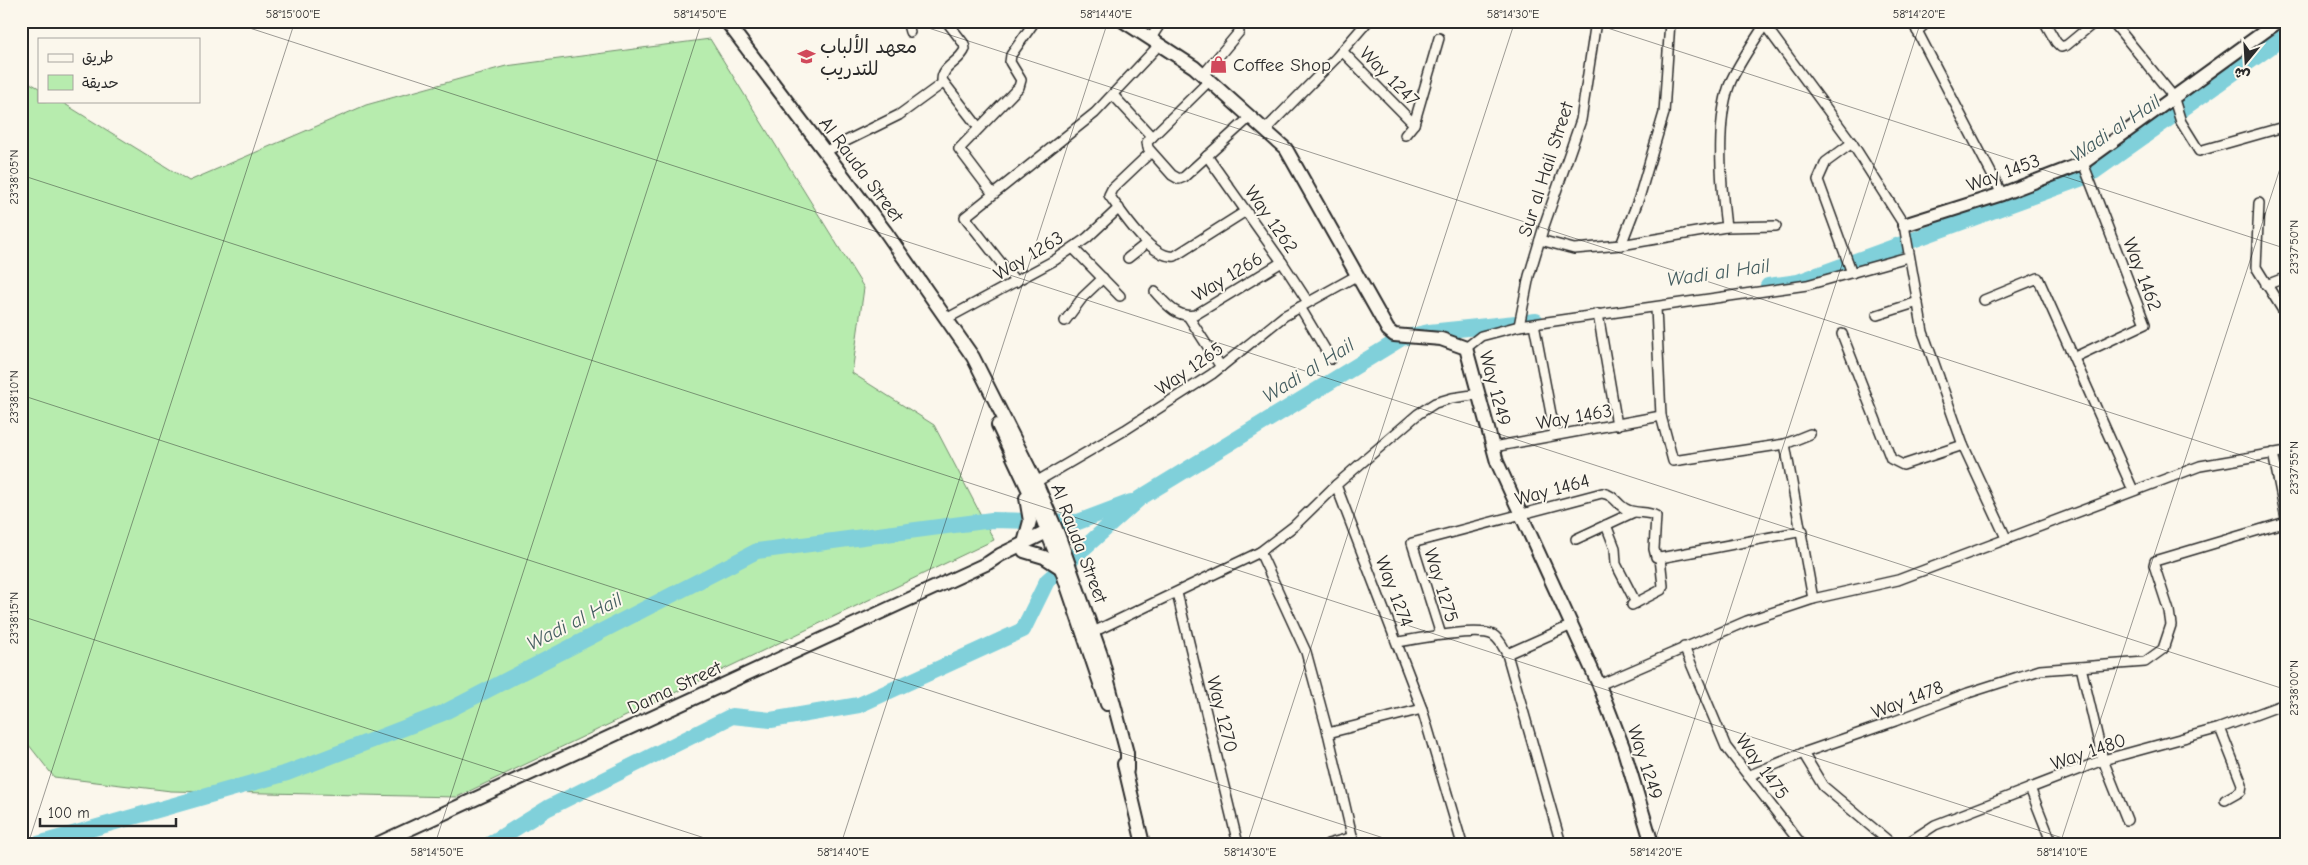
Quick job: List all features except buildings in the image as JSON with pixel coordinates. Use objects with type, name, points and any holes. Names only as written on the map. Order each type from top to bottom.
[{"type":"main road","name":"Al Rauda Street","points":[[726,21],[826,151],[923,283],[962,344],[973,357],[1036,482],[1052,533],[1115,702],[1143,844]]},
{"type":"main road","name":"Way 1249","points":[[1123,21],[1155,41],[1206,78],[1286,149],[1388,330],[1394,335],[1440,340],[1466,348],[1497,462],[1598,685],[1623,747],[1652,844]]},
{"type":"main road","name":"Way 1453","points":[[1904,225],[2002,194],[2083,163],[2279,21]]},
{"type":"main road","name":"Al Rauda Street","points":[[962,344],[967,360],[1052,533],[1061,568],[1089,634]]},
{"type":"main road","points":[[1000,428],[1003,447],[1029,507],[1029,526],[1024,547],[1061,568]]},
{"type":"main road","name":"Dama Street","points":[[377,844],[988,563],[1000,561],[1052,533]]},
{"type":"street","points":[[907,21],[910,32]]},
{"type":"street","points":[[993,194],[960,149],[1020,83],[1020,77],[1010,62],[1011,55],[1035,21]]},
{"type":"street","points":[[1016,282],[965,217],[1073,131],[1113,95],[1155,41],[1162,21]]},
{"type":"street","points":[[1265,130],[1342,51],[1368,21]]},
{"type":"street","name":"Sur al Hail Street","points":[[1519,326],[1529,276],[1581,120],[1596,21]]},
{"type":"street","points":[[1621,245],[1639,198],[1664,114],[1670,21]]},
{"type":"street","points":[[1912,21],[2002,194]]},
{"type":"street","points":[[1917,30],[1929,21]]},
{"type":"street","points":[[2044,21],[2061,47],[2067,45],[2096,21]]},
{"type":"street","points":[[2112,21],[2173,96],[2181,122],[2199,151],[2287,126]]},
{"type":"street","points":[[1726,227],[1722,193],[1723,108],[1731,80],[1763,22],[1852,143],[1904,225],[1908,257],[1923,332],[1963,445],[2007,540]]},
{"type":"street","points":[[948,23],[964,44],[965,49],[941,76],[943,83],[979,128]]},
{"type":"street","points":[[1239,32],[1206,78],[1147,144],[1172,175],[1179,179],[1249,118]]},
{"type":"street","name":"Way 1247","points":[[1405,134],[1414,124],[1439,38]]},
{"type":"street","name":"Way 1247","points":[[1342,51],[1414,124]]},
{"type":"street","points":[[826,151],[899,114],[943,83]]},
{"type":"street","points":[[1113,95],[1152,137]]},
{"type":"street","points":[[1852,143],[1826,162],[1818,180],[1852,273]]},
{"type":"street","points":[[1152,152],[1109,193],[1147,243],[1161,255],[1167,257],[1175,256],[1246,211]]},
{"type":"street","name":"Way 1262","points":[[1207,156],[1282,262],[1331,359]]},
{"type":"street","name":"Way 1462","points":[[2075,357],[2145,324],[2083,163]]},
{"type":"street","points":[[2259,203],[2256,266],[2266,285],[2287,316]]},
{"type":"street","name":"Way 1263","points":[[946,319],[1056,260],[1073,248],[1119,208]]},
{"type":"street","points":[[1540,240],[1574,249],[1621,245],[1726,227],[1776,226]]},
{"type":"street","points":[[1128,258],[1147,243]]},
{"type":"street","points":[[1073,248],[1120,296]]},
{"type":"street","points":[[1466,348],[1481,336],[1519,326],[1807,285],[1908,257]]},
{"type":"street","name":"Way 1266","points":[[1188,316],[1202,311],[1282,262]]},
{"type":"street","name":"Way 1265","points":[[1036,482],[1125,430],[1222,367],[1273,323],[1356,276]]},
{"type":"street","points":[[2266,285],[2287,277]]},
{"type":"street","points":[[1065,321],[1083,297],[1103,278]]},
{"type":"street","points":[[1984,300],[2038,278],[2133,490]]},
{"type":"street","name":"Way 1266","points":[[1155,292],[1175,311],[1188,316],[1222,367]]},
{"type":"street","points":[[1877,315],[1918,302]]},
{"type":"street","points":[[1656,308],[1661,416],[1674,460],[1785,444],[1810,434]]},
{"type":"street","points":[[1598,314],[1617,425]]},
{"type":"street","points":[[1534,324],[1555,435]]},
{"type":"street","points":[[1842,334],[1891,459],[1904,465],[1963,445]]},
{"type":"street","points":[[1089,634],[1260,552],[1294,526],[1336,485],[1424,410],[1435,403],[1452,398],[1480,394]]},
{"type":"street","name":"Way 1463","points":[[1493,447],[1661,416]]},
{"type":"street","points":[[1785,444],[1813,599]]},
{"type":"street","points":[[1598,685],[1747,621],[1813,599],[1898,580],[2200,466],[2287,450]]},
{"type":"street","points":[[2273,453],[2286,522]]},
{"type":"street","name":"Way 1274","points":[[1336,485],[1398,642],[1422,709],[1462,844]]},
{"type":"street","name":"Way 1464","points":[[1412,543],[1602,493],[1612,494],[1626,510],[1651,513],[1656,516],[1654,550],[1656,557],[1660,558]]},
{"type":"street","points":[[1576,539],[1634,512]]},
{"type":"street","name":"Way 1478","points":[[1748,776],[1803,753],[1968,693],[2040,670],[2145,662],[2163,649],[2171,625],[2169,611],[2154,564],[2156,561],[2286,522]]},
{"type":"street","points":[[1606,525],[1616,548],[1616,564],[1634,604],[1661,590],[1663,586],[1660,558],[1802,531]]},
{"type":"street","name":"Way 1275","points":[[1412,543],[1441,636]]},
{"type":"street","points":[[1260,552],[1306,652],[1328,732],[1354,840],[1328,844]]},
{"type":"street","name":"Way 1270","points":[[1177,593],[1238,844]]},
{"type":"street","points":[[1507,654],[1572,625]]},
{"type":"street","points":[[1398,642],[1482,633],[1492,635],[1501,642],[1507,654],[1561,844]]},
{"type":"street","name":"Way 1475","points":[[1684,647],[1726,747],[1801,844]]},
{"type":"street","points":[[2081,667],[2102,760],[2127,820]]},
{"type":"street","name":"Way 1480","points":[[1906,844],[1935,825],[2102,760],[2220,728],[2287,703]]},
{"type":"street","points":[[1328,732],[1422,709]]},
{"type":"street","points":[[2220,728],[2242,784],[2241,791],[2226,800]]},
{"type":"street","points":[[1803,753],[1824,786],[1892,844]]},
{"type":"street","points":[[2030,788],[2052,844]]},
{"type":"green space","points":[[710,39],[864,288],[852,373],[934,425],[994,540],[457,797],[171,791],[54,777],[21,735],[21,78],[38,87],[38,102],[62,102],[189,181],[366,105],[506,66]]},
{"type":"waterway","name":"Wadi al Hail","points":[[1768,286],[1798,282],[2088,176],[2287,35]]},
{"type":"waterway","name":"Wadi al Hail","points":[[490,844],[548,808],[732,716],[771,720],[859,705],[1023,630],[1047,581],[1140,498],[1402,338],[1429,332],[1536,321]]},
{"type":"waterway","name":"Wadi al Hail","points":[[38,844],[287,773],[443,713],[757,551],[992,520],[1078,522],[1131,502]]},
{"type":"place","name":"معهد الألباب للتدريب","points":[[806,57]]},
{"type":"place","name":"Coffee Shop","points":[[1219,64]]}]
